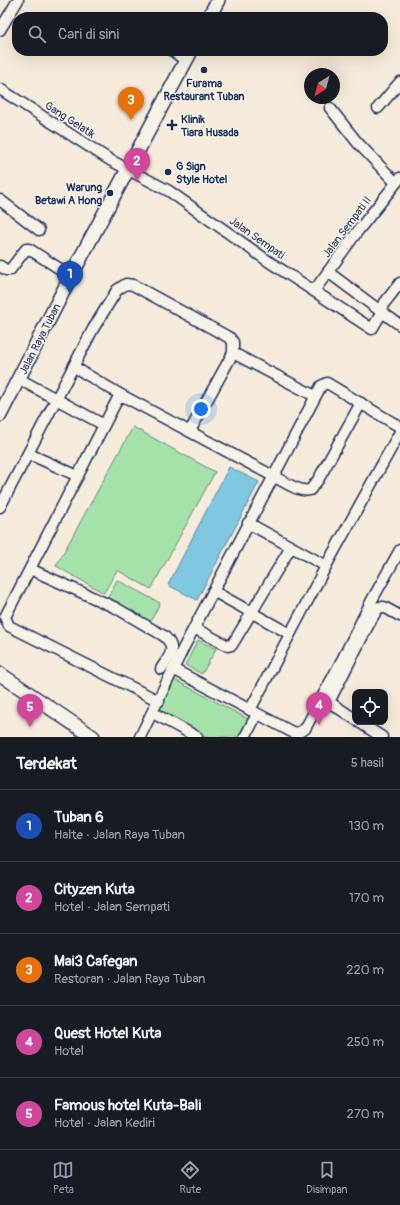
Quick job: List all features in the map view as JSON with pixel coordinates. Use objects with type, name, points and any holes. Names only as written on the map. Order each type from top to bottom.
[{"type":"main road","points":[[212,12],[218,0]]},
{"type":"main road","name":"Jalan Raya Tuban","points":[[0,415],[71,276],[189,56]]},
{"type":"main road","points":[[0,674],[93,737]]},
{"type":"street","points":[[0,30],[18,0]]},
{"type":"street","points":[[378,108],[400,82]]},
{"type":"street","name":"Gang Gelatik","points":[[0,89],[128,170]]},
{"type":"street","points":[[330,108],[357,142],[398,181]]},
{"type":"street","name":"Jalan Sempati","points":[[128,170],[169,191],[372,329],[381,311]]},
{"type":"street","name":"Jalan Sempati II","points":[[314,291],[357,232],[398,181]]},
{"type":"street","points":[[0,200],[39,230]]},
{"type":"street","points":[[0,266],[6,270],[10,270],[26,249],[29,249],[71,276]]},
{"type":"street","points":[[328,272],[400,325]]},
{"type":"street","points":[[381,311],[400,283]]},
{"type":"street","points":[[0,507],[94,330],[117,290],[126,284],[133,285],[230,338],[233,342],[233,353],[190,431]]},
{"type":"street","points":[[233,353],[314,396]]},
{"type":"street","points":[[74,367],[123,396],[273,476],[306,491],[310,490],[318,480],[361,403]]},
{"type":"street","points":[[19,379],[104,425]]},
{"type":"street","points":[[140,737],[194,628],[320,386],[327,383],[400,427]]},
{"type":"street","points":[[123,396],[117,400],[5,617],[10,626],[159,701]]},
{"type":"street","points":[[245,737],[253,712],[290,634],[400,432]]},
{"type":"street","points":[[29,454],[78,476]]},
{"type":"street","points":[[248,523],[326,566]]},
{"type":"street","points":[[194,628],[228,646],[231,646],[291,547]]},
{"type":"street","points":[[352,717],[329,702],[400,550]]},
{"type":"street","points":[[30,569],[116,608],[164,636],[172,647],[171,652],[161,669]]},
{"type":"street","points":[[213,591],[290,634]]},
{"type":"street","points":[[173,670],[292,732],[297,733],[305,729],[343,658],[368,616],[379,607],[384,607],[400,616]]},
{"type":"street","points":[[153,713],[197,737]]},
{"type":"street","points":[[364,725],[382,737]]},
{"type":"green space","points":[[133,427],[215,472],[151,589],[117,570],[104,593],[56,566]]},
{"type":"green space","points":[[117,580],[160,603],[149,624],[106,601]]},
{"type":"green space","points":[[198,640],[216,649],[202,674],[185,665]]},
{"type":"green space","points":[[175,680],[250,720],[240,737],[201,737],[157,713]]},
{"type":"water","points":[[229,467],[259,482],[197,600],[168,585]]},
{"type":"place","name":"Furama Restaurant Tuban","points":[[204,70]]},
{"type":"place","name":"Mai3 Cafegan","points":[[131,120]]},
{"type":"place","name":"Klinik Tiara Husada","points":[[172,125]]},
{"type":"place","name":"G Sign Style Hotel","points":[[168,172]]},
{"type":"place","name":"Cityzen Kuta","points":[[137,181]]},
{"type":"place","name":"Warung Betawi A Hong","points":[[110,193]]},
{"type":"place","name":"Tuban 6","points":[[70,294]]},
{"type":"place","name":"Quest Hotel Kuta","points":[[319,725]]},
{"type":"place","name":"Famous hotel Kuta-Bali","points":[[30,727]]}]
